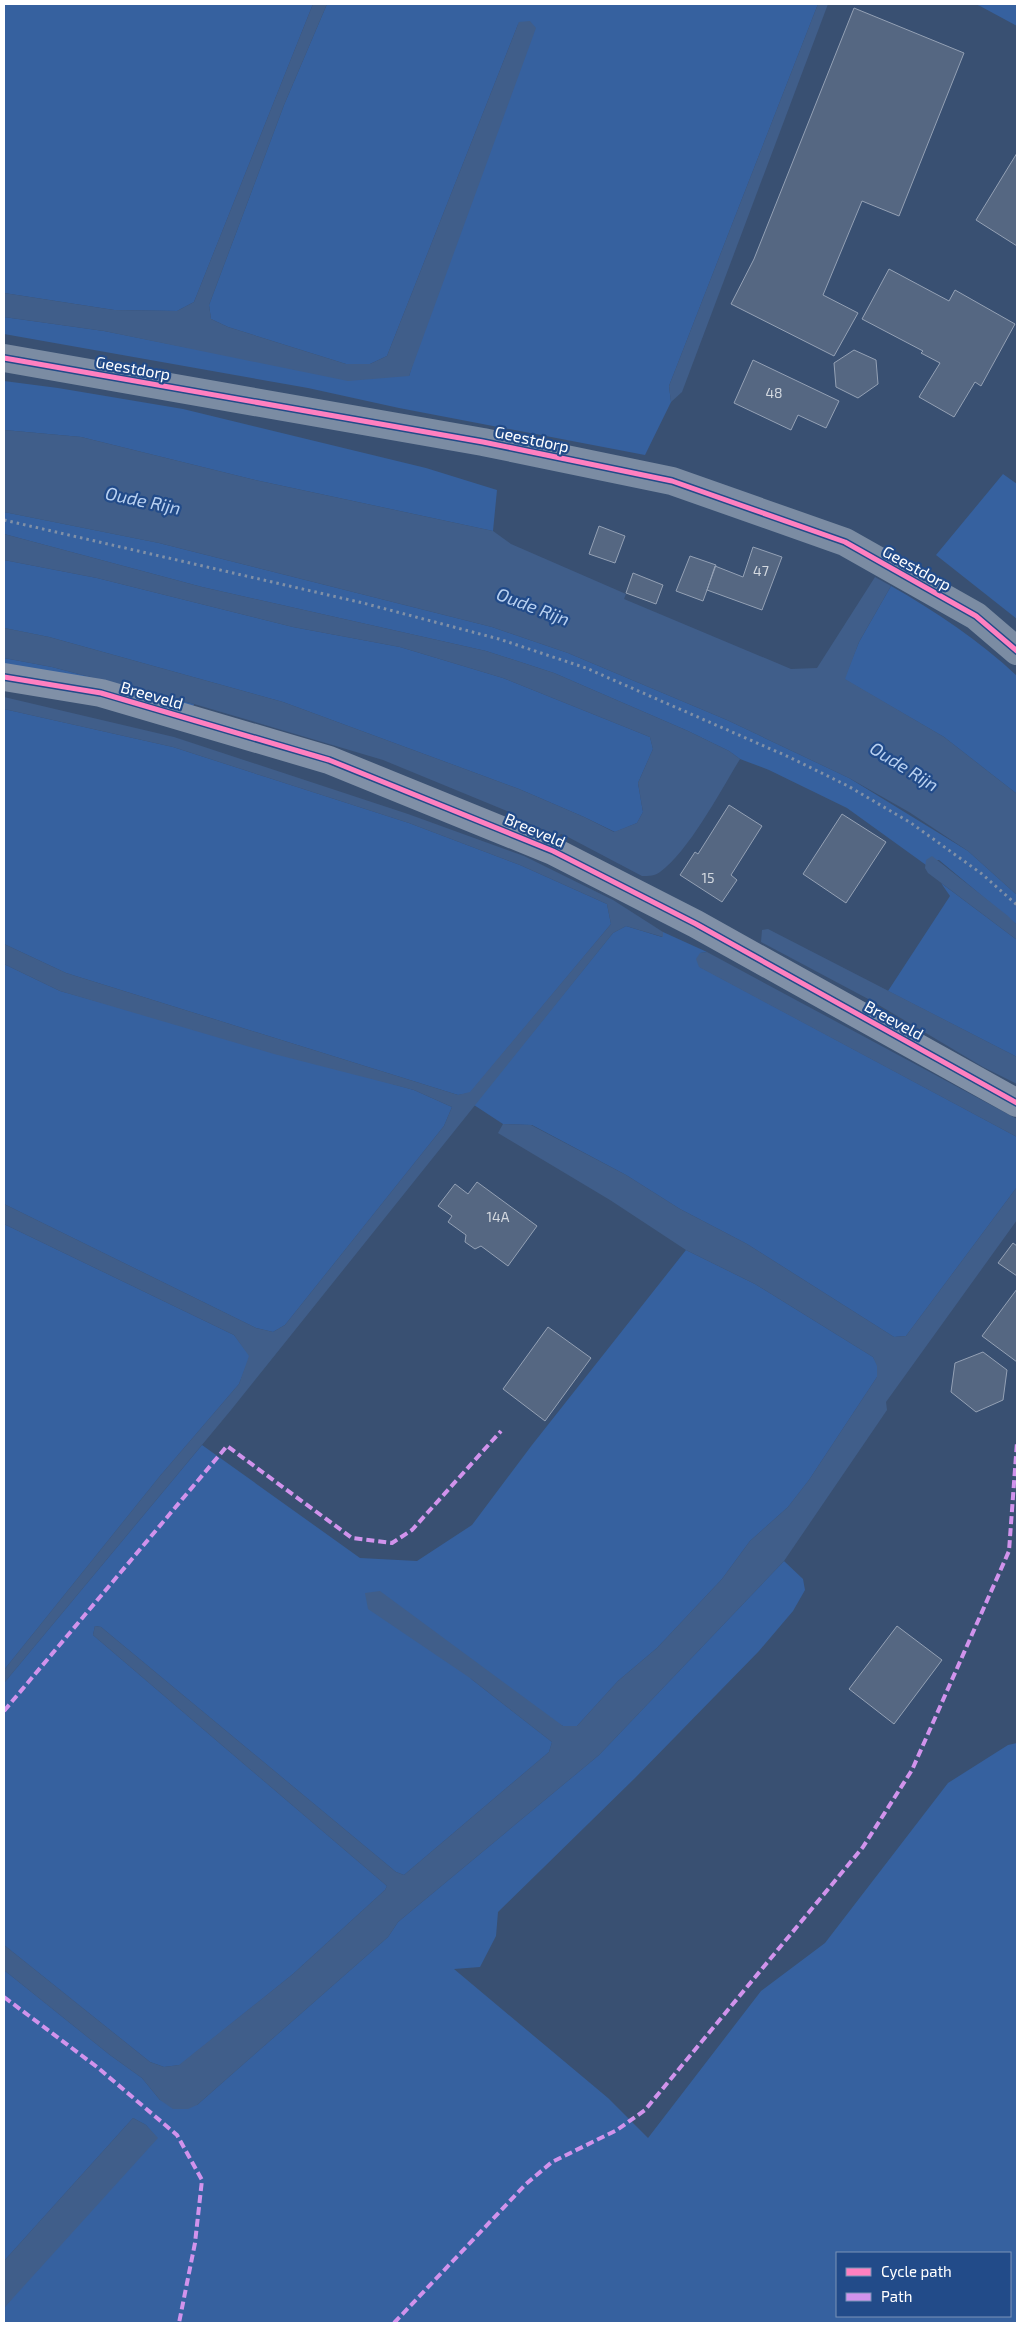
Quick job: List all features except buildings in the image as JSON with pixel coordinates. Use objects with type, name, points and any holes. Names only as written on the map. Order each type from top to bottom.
[{"type":"main road","name":"Geestdorp","points":[[4,358],[483,442],[672,481],[845,542],[976,616],[1017,651]]},
{"type":"street","name":"Breeveld","points":[[4,677],[101,693],[328,760],[553,851],[696,924],[1017,1103]]},
{"type":"path","points":[[4,520],[363,603],[499,638],[586,668],[789,757],[848,786],[935,840],[982,874],[1017,905]]},
{"type":"shaded area","points":[[4,4],[313,4],[194,302],[177,311],[114,310],[4,293]]},
{"type":"shaded area","points":[[327,4],[818,4],[669,386],[671,402],[645,455],[399,408],[308,388],[4,334],[4,317],[104,331],[184,347],[409,376],[519,22],[387,356],[370,364],[346,364],[228,327],[211,319],[209,305],[284,105]]},
{"type":"shaded area","points":[[975,4],[1017,4],[1017,26],[980,6]]},
{"type":"shaded area","points":[[4,381],[183,409],[426,468],[497,490],[493,531],[255,480],[81,437],[4,430]]},
{"type":"shaded area","points":[[1003,474],[1017,484],[1017,619],[936,555]]},
{"type":"shaded area","points":[[4,512],[159,543],[492,627],[568,653],[727,720],[849,778],[968,851],[1017,895],[1017,925],[939,860],[926,860],[926,865],[847,808],[769,770],[740,759],[729,751],[688,731],[554,673],[486,651],[202,587],[4,534]]},
{"type":"shaded area","points":[[4,560],[97,578],[293,627],[400,647],[503,678],[650,737],[653,749],[638,783],[643,812],[637,823],[615,832],[519,789],[283,702],[49,637],[4,628]]},
{"type":"shaded area","points":[[891,586],[957,627],[1017,676],[1017,794],[944,737],[844,679],[859,642]]},
{"type":"shaded area","points":[[4,658],[52,667],[194,704],[191,712],[4,669]]},
{"type":"shaded area","points":[[4,709],[173,747],[409,823],[520,865],[607,904],[611,924],[470,1093],[458,1095],[66,973],[4,944]]},
{"type":"shaded area","points":[[941,883],[1017,940],[1017,1057],[888,991],[950,896]]},
{"type":"shaded area","points":[[626,926],[662,937],[663,932],[707,952],[700,953],[700,967],[1017,1137],[1017,1187],[906,1336],[894,1337],[747,1244],[680,1209],[626,1175],[532,1125],[503,1124],[474,1105],[613,933]]},
{"type":"shaded area","points":[[4,964],[60,991],[414,1090],[452,1107],[444,1126],[285,1325],[273,1332],[256,1328],[4,1204]]},
{"type":"shaded area","points":[[4,1224],[234,1335],[250,1356],[239,1384],[160,1476],[4,1670]]},
{"type":"shaded area","points":[[686,1250],[755,1284],[873,1357],[878,1366],[877,1377],[809,1480],[788,1507],[750,1541],[722,1579],[657,1648],[618,1681],[577,1726],[563,1726],[470,1678],[552,1742],[549,1752],[404,1875],[396,1872],[101,1627],[95,1626],[93,1635],[387,1886],[385,1890],[293,1974],[180,2065],[164,2067],[150,2062],[4,1945],[4,1683],[202,1445],[360,1558],[417,1561],[472,1525],[532,1445]]},
{"type":"shaded area","points":[[784,1561],[803,1579],[805,1590],[793,1611],[759,1651],[635,1778],[498,1912],[496,1936],[480,1967],[454,1969],[608,2098],[648,2138],[761,1991],[825,1943],[948,1783],[1008,1745],[1017,1743],[1017,2323],[4,2323],[4,2308],[19,2289],[157,2138],[146,2125],[133,2118],[4,2261],[4,1970],[110,2055],[142,2078],[160,2100],[197,2105],[388,1937],[398,1922],[599,1755]]},
{"type":"water","points":[[313,4],[327,4],[284,105],[209,305],[211,319],[228,327],[346,364],[370,364],[387,356],[519,22],[530,21],[536,28],[409,376],[348,381],[104,331],[4,317],[4,293],[114,310],[177,311],[194,302]]},
{"type":"water","points":[[818,4],[828,4],[682,392],[671,402],[669,386]]},
{"type":"water","name":"Oude Rijn","points":[[4,430],[81,437],[255,480],[493,531],[511,544],[626,594],[624,599],[791,669],[817,668],[875,577],[891,586],[859,642],[845,679],[944,737],[1017,794],[1017,895],[968,851],[909,812],[849,778],[727,720],[568,653],[492,627],[159,543],[4,512]]},
{"type":"water","points":[[4,534],[202,587],[486,651],[554,673],[688,731],[729,751],[740,759],[704,819],[682,850],[658,873],[652,876],[642,876],[568,837],[561,834],[559,836],[513,817],[514,814],[383,760],[194,704],[52,667],[4,658],[4,628],[49,637],[283,702],[519,789],[614,832],[637,823],[643,812],[638,783],[653,749],[650,737],[503,678],[400,647],[293,627],[97,578],[4,560]]},
{"type":"water","points":[[4,697],[174,737],[408,814],[524,856],[613,900],[663,932],[663,937],[626,926],[613,933],[231,1410],[4,1683],[4,1670],[160,1476],[239,1384],[249,1356],[234,1335],[4,1224],[4,1204],[256,1328],[273,1332],[285,1325],[444,1126],[452,1107],[414,1090],[274,1054],[60,991],[4,964],[4,944],[66,973],[458,1095],[470,1092],[611,924],[607,904],[520,865],[409,823],[173,747],[4,709]]},
{"type":"water","points":[[932,856],[1008,916],[1017,925],[1017,940],[928,873],[925,868],[926,860]]},
{"type":"water","points":[[768,929],[1017,1057],[1017,1084],[983,1067],[872,1001],[761,942],[762,930]]},
{"type":"water","points":[[707,952],[1017,1119],[1017,1137],[699,967],[696,959],[700,953]]},
{"type":"water","points":[[503,1124],[531,1125],[626,1175],[680,1209],[747,1244],[894,1337],[906,1336],[1017,1187],[1017,1220],[886,1402],[887,1410],[784,1561],[599,1755],[398,1922],[388,1937],[197,2105],[188,2109],[173,2109],[160,2100],[142,2078],[110,2055],[4,1970],[4,1945],[150,2062],[164,2067],[179,2065],[293,1974],[385,1890],[387,1886],[93,1635],[95,1626],[101,1627],[396,1872],[404,1875],[549,1752],[552,1742],[470,1678],[368,1609],[365,1593],[380,1591],[563,1726],[577,1726],[618,1681],[657,1648],[722,1579],[750,1541],[788,1507],[809,1480],[877,1377],[877,1366],[873,1357],[755,1284],[686,1250],[610,1200],[498,1133]]},
{"type":"water","points":[[133,2118],[146,2125],[158,2138],[4,2308],[4,2261]]},
{"type":"marked path","points":[[4,1711],[227,1446],[352,1538],[392,1543],[412,1530],[501,1431]]},
{"type":"marked path","points":[[394,2323],[526,2184],[552,2162],[617,2130],[645,2110],[863,1847],[912,1770],[1009,1551],[1017,1442]]},
{"type":"marked path","points":[[4,1997],[97,2067],[177,2135],[202,2180],[195,2243],[179,2323]]},
{"type":"cycle path","points":[[4,358],[483,442],[672,481],[845,542],[976,616],[1017,651]]},
{"type":"cycle path","points":[[4,677],[101,693],[329,760],[553,851],[696,924],[1017,1103]]}]
